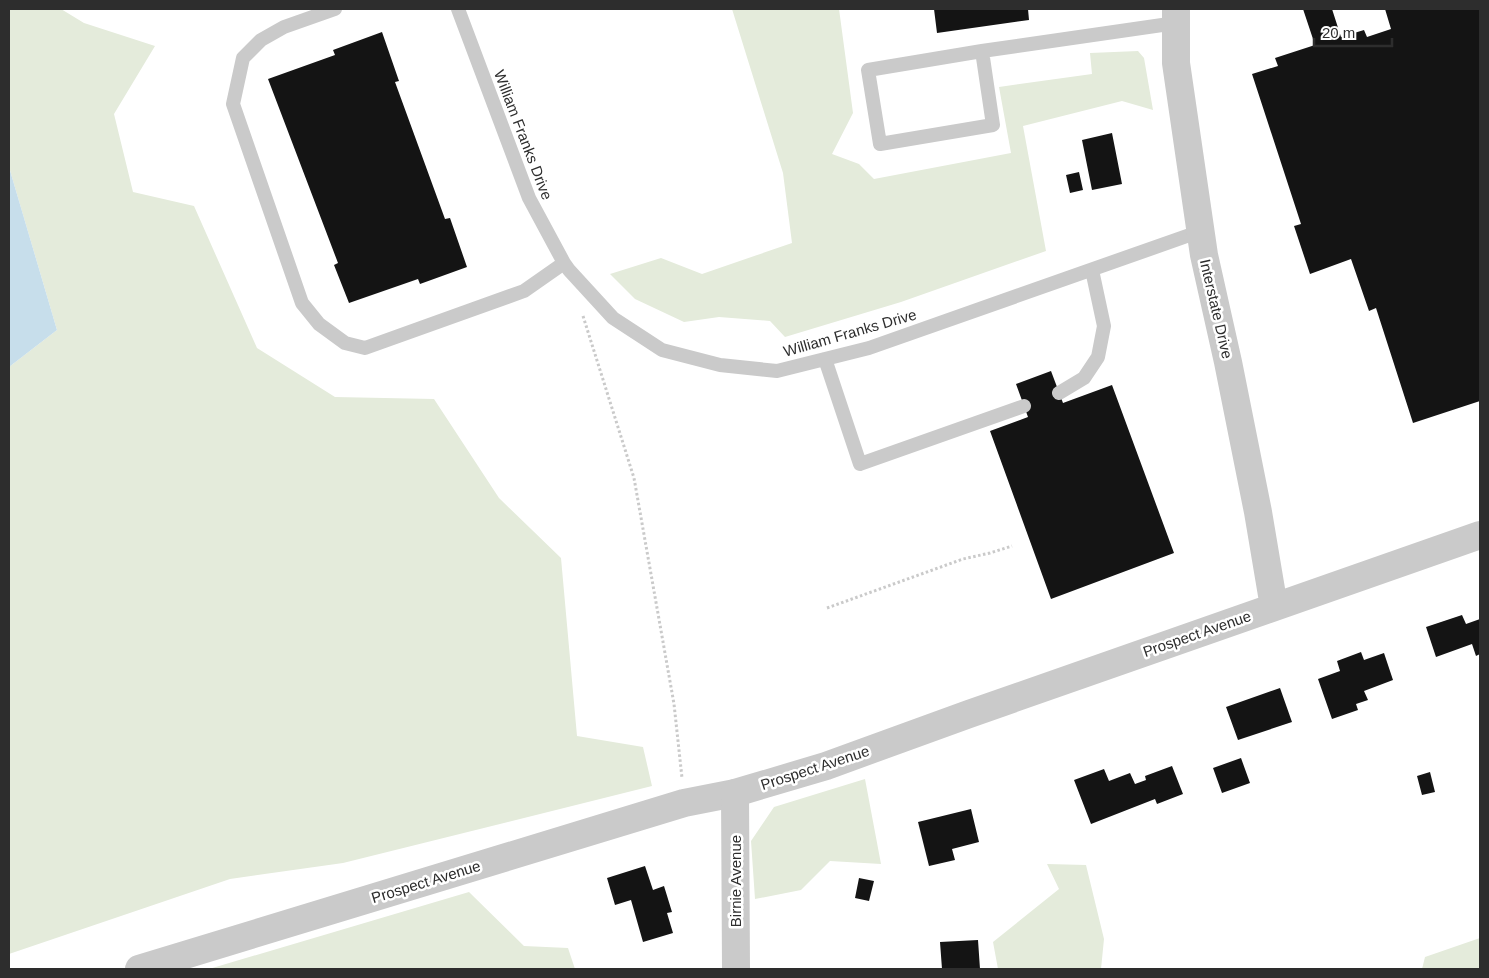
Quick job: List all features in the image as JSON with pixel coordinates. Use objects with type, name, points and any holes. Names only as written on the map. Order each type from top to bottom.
[{"type":"street","name":"Interstate Drive","points":[[1176,16],[1176,63],[1200,232],[1254,492],[1274,607]]},
{"type":"street","name":"Prospect Avenue","points":[[138,969],[684,803],[735,794],[826,766],[1480,535]]},
{"type":"street","name":"Birnie Avenue","points":[[735,794],[736,969]]},
{"type":"lane","points":[[335,9],[284,27],[260,40],[243,58],[233,104],[302,303],[319,324],[345,343],[365,348],[524,291],[566,267]]},
{"type":"lane","name":"William Franks Drive","points":[[458,9],[529,198],[566,267],[613,318],[662,350],[720,365],[777,371],[869,348],[1200,232]]},
{"type":"lane","points":[[982,51],[993,125],[880,144],[868,70],[1176,16]]},
{"type":"lane","points":[[1059,393],[1084,378],[1098,357],[1104,326],[1092,270]]},
{"type":"lane","points":[[825,359],[860,464],[1024,406]]},
{"type":"path","points":[[566,267],[634,478],[674,704],[684,803]]},
{"type":"path","points":[[826,608],[963,558],[990,553],[1012,546]]},
{"type":"green space","points":[[9,9],[61,9],[84,23],[155,46],[114,114],[133,192],[194,206],[257,348],[335,397],[434,399],[499,498],[561,558],[577,736],[643,747],[652,786],[343,863],[230,879],[9,954],[9,367],[57,330],[9,167]]},
{"type":"green space","points":[[732,9],[839,9],[853,113],[832,154],[859,164],[874,179],[1011,153],[999,87],[1092,74],[1090,53],[1138,51],[1144,58],[1153,110],[1122,101],[1023,126],[1046,251],[901,302],[785,337],[770,321],[719,317],[684,322],[635,299],[610,274],[661,258],[702,274],[792,243],[783,173]]},
{"type":"green space","points":[[865,779],[881,864],[830,861],[801,890],[755,899],[751,841],[774,807]]},
{"type":"green space","points":[[1047,864],[1086,865],[1104,939],[1101,969],[998,969],[993,942],[1059,889]]},
{"type":"green space","points":[[469,892],[524,946],[568,948],[575,969],[209,969]]},
{"type":"green space","points":[[1480,938],[1480,969],[1422,969],[1425,957]]},
{"type":"water","points":[[9,167],[57,330],[9,367]]},
{"type":"building","points":[[934,9],[1028,9],[1029,20],[937,33]]},
{"type":"building","points":[[1303,9],[1332,9],[1341,37],[1364,30],[1367,37],[1391,29],[1385,9],[1480,9],[1480,401],[1413,423],[1376,308],[1369,311],[1351,259],[1310,274],[1294,226],[1301,224],[1252,74],[1278,66],[1275,58],[1315,45]]},
{"type":"building","points":[[382,32],[399,81],[395,82],[445,219],[450,218],[467,267],[420,284],[418,279],[349,303],[334,265],[338,263],[268,79],[335,55],[333,50]]},
{"type":"building","points":[[1112,133],[1122,184],[1092,190],[1082,140]]},
{"type":"building","points":[[1079,172],[1083,190],[1070,193],[1066,175]]},
{"type":"building","points":[[1051,371],[1063,403],[1112,385],[1174,553],[1051,599],[990,431],[1028,417],[1016,384]]},
{"type":"building","points":[[1462,615],[1466,624],[1480,619],[1480,654],[1476,656],[1472,644],[1436,657],[1426,627]]},
{"type":"building","points":[[1361,652],[1364,660],[1384,653],[1393,680],[1364,691],[1368,700],[1356,704],[1358,710],[1332,719],[1318,679],[1340,671],[1337,661]]},
{"type":"building","points":[[1280,688],[1292,722],[1238,740],[1226,707]]},
{"type":"building","points":[[1241,758],[1250,783],[1222,793],[1213,768]]},
{"type":"building","points":[[1172,766],[1183,794],[1157,804],[1155,799],[1091,824],[1074,780],[1104,769],[1109,781],[1130,773],[1135,784],[1146,780],[1145,776]]},
{"type":"building","points":[[1430,772],[1435,792],[1422,795],[1417,776]]},
{"type":"building","points":[[971,809],[979,842],[952,849],[955,860],[929,866],[918,822]]},
{"type":"building","points":[[645,866],[653,890],[664,886],[672,912],[667,913],[673,933],[643,942],[631,900],[615,905],[607,878]]},
{"type":"building","points":[[859,878],[874,881],[869,901],[855,898]]},
{"type":"building","points":[[978,940],[980,969],[942,969],[940,942]]}]
